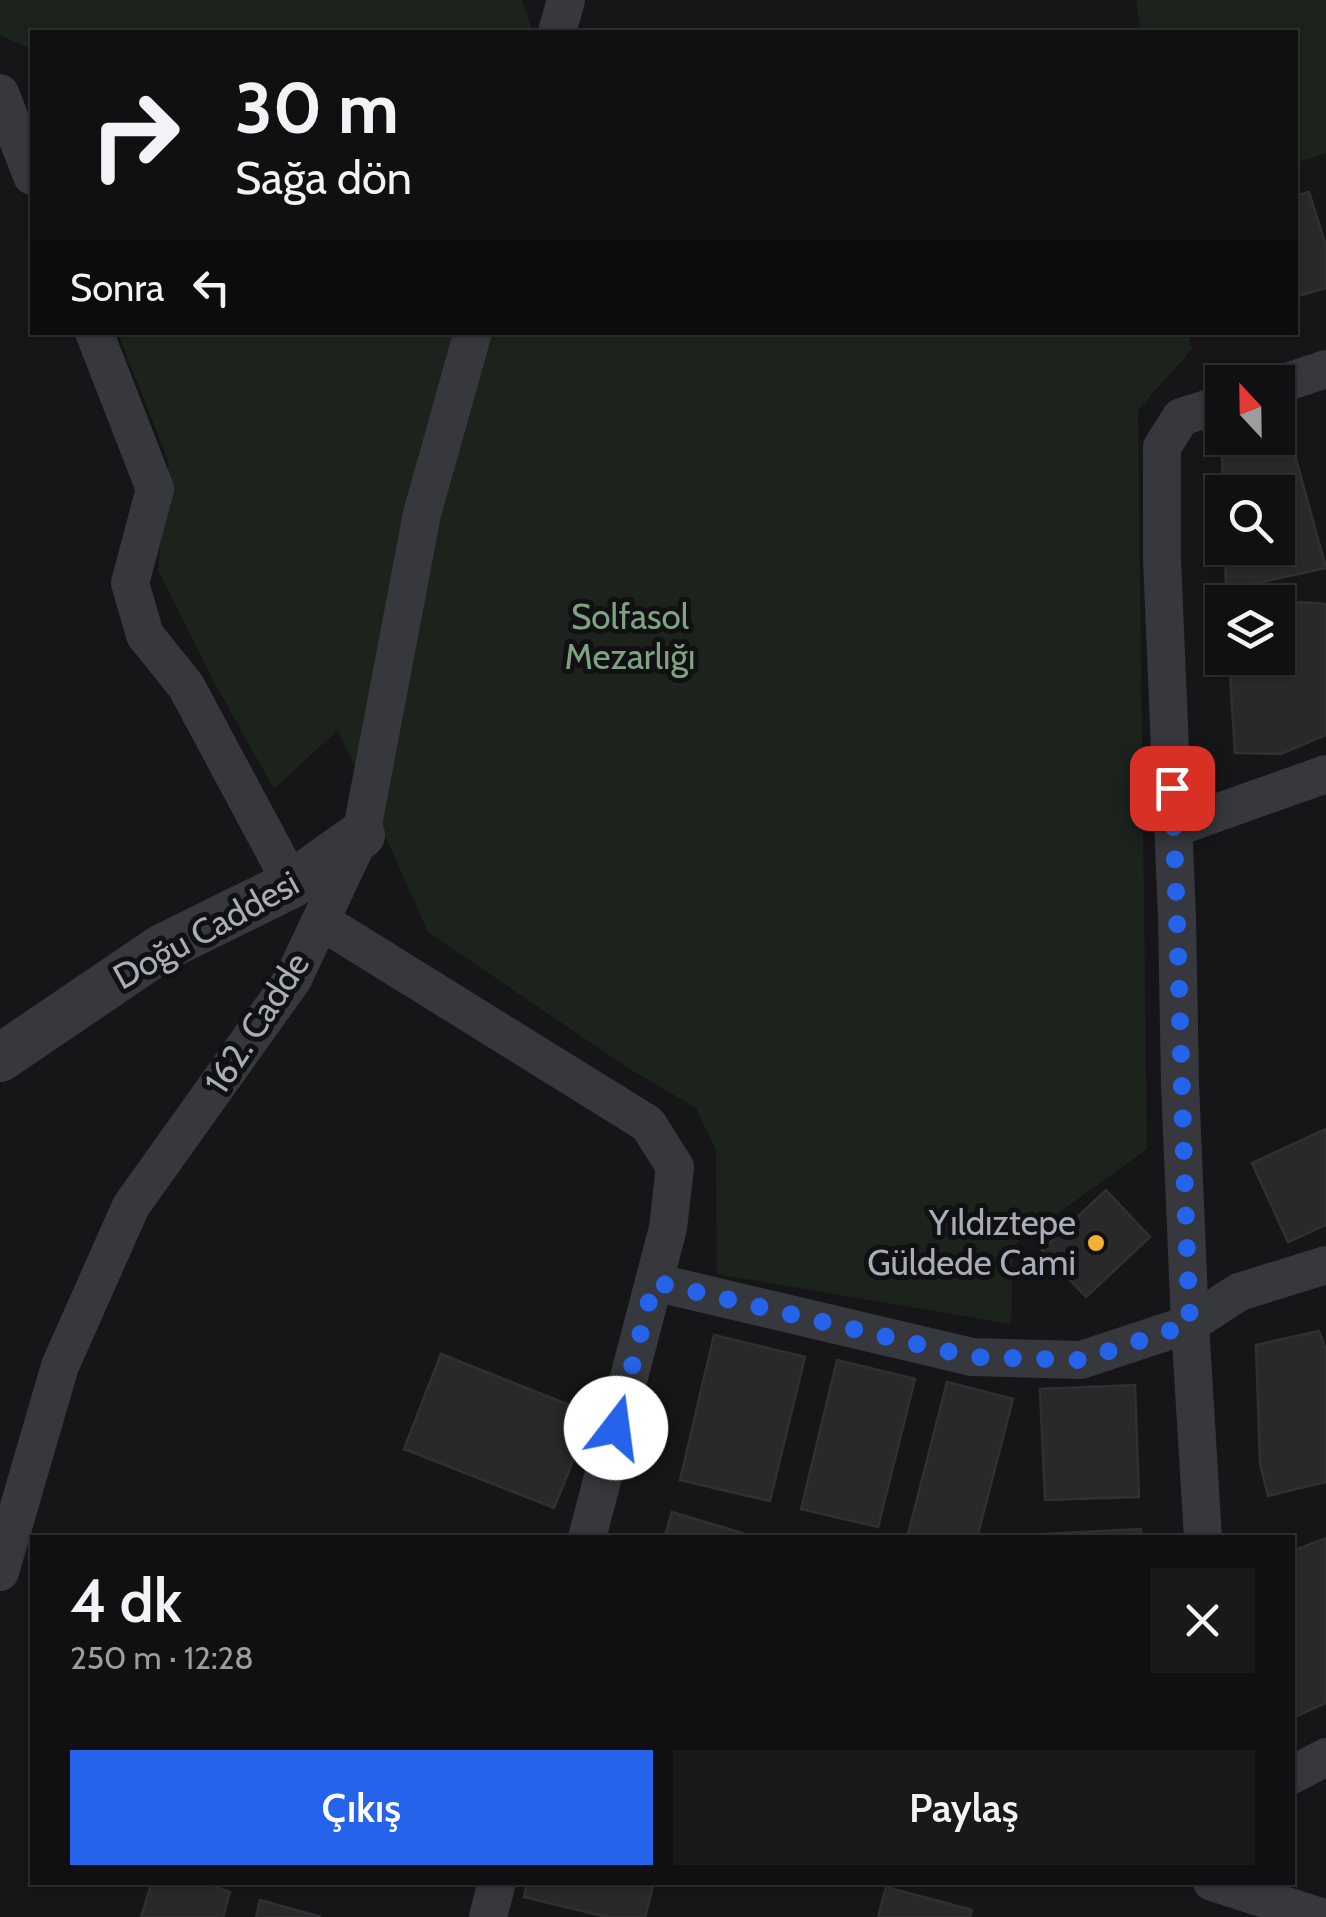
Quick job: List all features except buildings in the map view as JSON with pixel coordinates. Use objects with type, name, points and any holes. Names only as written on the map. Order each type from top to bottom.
[{"type":"street","points":[[558,30],[566,0]]},
{"type":"street","points":[[0,92],[30,171]]},
{"type":"street","points":[[95,335],[155,490],[130,583],[145,634],[186,686],[307,902],[648,1124],[675,1168],[668,1228],[588,1535]]},
{"type":"street","points":[[361,835],[422,514],[472,335]]},
{"type":"street","points":[[1295,380],[1326,369]]},
{"type":"street","points":[[1203,1535],[1180,1084],[1162,560],[1162,447],[1181,418],[1205,410]]},
{"type":"street","points":[[1174,828],[1326,774]]},
{"type":"street","name":"Doğu Caddesi","points":[[0,1058],[162,948],[307,902],[361,835]]},
{"type":"street","name":"162. Cadde","points":[[9,1560],[60,1366],[131,1206],[293,979],[307,902]]},
{"type":"street","points":[[654,1282],[972,1357],[1082,1360],[1190,1324],[1239,1292],[1326,1265]]},
{"type":"street","points":[[1295,1774],[1326,1757]]},
{"type":"street","points":[[488,1917],[496,1885]]},
{"type":"street","points":[[1221,1885],[1321,1917]]},
{"type":"green space","points":[[0,0],[522,0],[532,30],[30,30],[30,49],[0,35]]},
{"type":"green space","points":[[1136,0],[1326,0],[1326,153],[1298,162],[1298,30],[1141,30]]},
{"type":"green space","name":"Solfasol Mezarlığı","points":[[119,335],[1188,335],[1192,349],[1138,410],[1147,1149],[1013,1246],[1011,1324],[717,1274],[716,1150],[696,1108],[628,1068],[428,932],[338,730],[274,789],[158,570],[169,463]]},
{"type":"place","name":"Yıldıztepe Güldede Cami","points":[[1096,1243]]},
{"type":"route","points":[[616,1428],[654,1282],[972,1357],[1082,1360],[1190,1324],[1172,788]]}]
